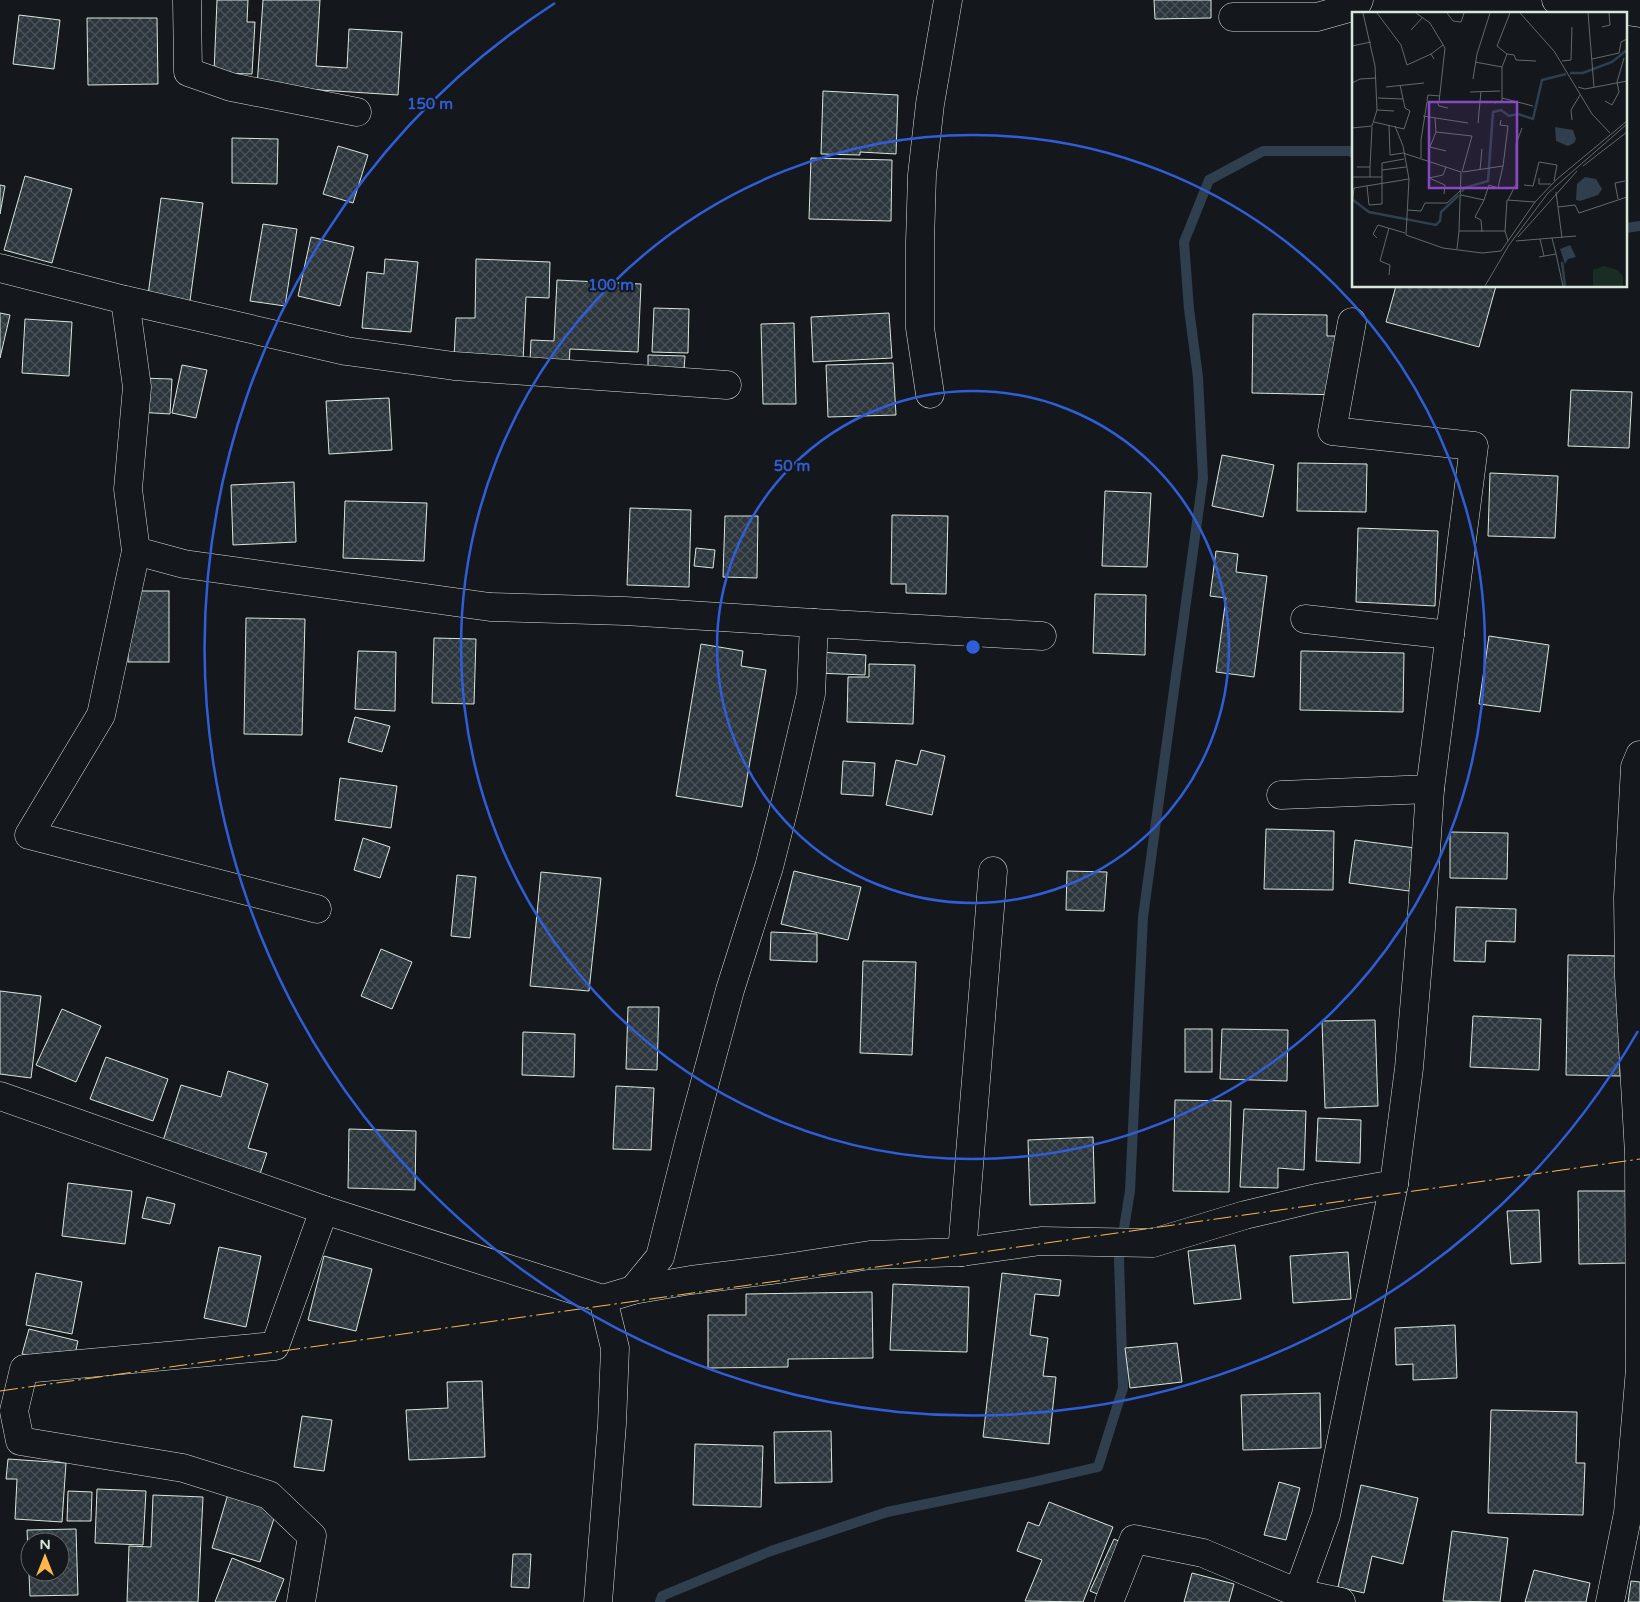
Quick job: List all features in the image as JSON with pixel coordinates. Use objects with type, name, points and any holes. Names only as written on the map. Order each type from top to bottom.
[{"type":"street","points":[[187,0],[188,72],[231,87],[357,112]]},
{"type":"street","points":[[930,394],[920,328],[922,174],[930,104],[948,0]]},
{"type":"street","points":[[1233,17],[1317,17],[1356,6],[1359,0]]},
{"type":"street","points":[[1556,0],[1640,13]]},
{"type":"street","points":[[0,268],[125,300],[346,351],[454,366],[726,385]]},
{"type":"street","points":[[125,300],[137,387],[128,489],[136,551],[101,715],[29,834],[317,909]]},
{"type":"street","points":[[1298,1593],[1326,1516],[1394,1184],[1410,1058],[1430,789],[1474,446],[1332,431],[1352,322]]},
{"type":"street","points":[[136,551],[184,564],[490,607],[625,612],[1042,636]]},
{"type":"street","points":[[1305,619],[1450,635]]},
{"type":"street","points":[[633,1290],[660,1257],[728,999],[769,867],[811,694],[814,623]]},
{"type":"street","points":[[1610,1602],[1628,1513],[1640,1369],[1640,1154],[1629,977],[1628,897],[1636,767],[1640,754]]},
{"type":"street","points":[[1281,796],[1430,789]]},
{"type":"street","points":[[962,1252],[994,871]]},
{"type":"street","points":[[0,1096],[324,1210],[603,1299],[633,1290],[691,1280],[779,1269],[870,1254],[962,1252],[1041,1242],[1153,1243],[1254,1213],[1316,1198],[1394,1184]]},
{"type":"street","points":[[301,1602],[312,1536],[269,1495],[182,1468],[20,1441],[14,1411],[24,1369],[275,1346],[324,1210]]},
{"type":"street","points":[[598,1602],[612,1424],[615,1348],[603,1299]]},
{"type":"street","points":[[1110,1602],[1134,1539],[1203,1553],[1298,1593],[1341,1602]]},
{"type":"building","points":[[217,0],[248,0],[247,22],[255,22],[252,74],[214,73]]},
{"type":"building","points":[[263,0],[320,0],[316,66],[347,68],[349,29],[402,32],[398,95],[257,86]]},
{"type":"building","points":[[1154,0],[1211,0],[1211,18],[1155,19]]},
{"type":"building","points":[[19,15],[60,20],[54,69],[13,64]]},
{"type":"building","points":[[87,18],[157,18],[158,84],[88,85]]},
{"type":"building","points":[[823,91],[898,95],[896,154],[860,152],[860,155],[821,154]]},
{"type":"building","points":[[232,138],[278,139],[277,184],[232,183]]},
{"type":"building","points":[[338,146],[368,155],[353,203],[323,194]]},
{"type":"building","points":[[811,158],[892,160],[891,221],[809,219]]},
{"type":"building","points":[[25,176],[72,189],[52,263],[4,250]]},
{"type":"building","points":[[0,185],[5,186],[0,214]]},
{"type":"building","points":[[161,198],[203,203],[190,301],[148,295]]},
{"type":"building","points":[[263,224],[297,229],[285,306],[250,301]]},
{"type":"building","points":[[311,237],[354,247],[340,306],[298,296]]},
{"type":"building","points":[[385,259],[418,262],[411,332],[362,328],[367,272],[384,274]]},
{"type":"building","points":[[476,259],[550,262],[549,298],[526,297],[523,361],[454,358],[456,318],[475,318]]},
{"type":"building","points":[[557,280],[641,284],[638,352],[570,349],[569,364],[530,362],[531,340],[554,341]]},
{"type":"building","points":[[1395,288],[1495,288],[1479,347],[1386,322]]},
{"type":"building","points":[[654,308],[689,309],[688,353],[652,352]]},
{"type":"building","points":[[0,313],[10,315],[0,358]]},
{"type":"building","points":[[889,313],[892,358],[813,362],[811,317]]},
{"type":"building","points":[[1253,314],[1327,315],[1327,336],[1344,336],[1343,395],[1252,393]]},
{"type":"building","points":[[25,319],[72,322],[69,376],[22,373]]},
{"type":"building","points":[[794,323],[796,404],[763,404],[761,324]]},
{"type":"building","points":[[648,355],[685,356],[684,370],[648,370]]},
{"type":"building","points":[[893,363],[896,415],[828,417],[826,365]]},
{"type":"building","points":[[182,365],[207,370],[196,418],[172,413]]},
{"type":"building","points":[[139,378],[172,379],[170,414],[137,412]]},
{"type":"building","points":[[1571,390],[1632,392],[1629,448],[1568,446]]},
{"type":"building","points":[[389,398],[392,450],[329,454],[326,401]]},
{"type":"building","points":[[1222,455],[1274,465],[1263,517],[1212,506]]},
{"type":"building","points":[[1298,463],[1367,464],[1366,512],[1297,511]]},
{"type":"building","points":[[1490,473],[1558,476],[1555,538],[1488,536]]},
{"type":"building","points":[[294,482],[296,542],[233,545],[231,485]]},
{"type":"building","points":[[1105,491],[1151,493],[1147,567],[1102,566]]},
{"type":"building","points":[[345,501],[427,503],[424,561],[343,558]]},
{"type":"building","points":[[630,508],[691,510],[689,587],[627,585]]},
{"type":"building","points":[[892,515],[948,516],[946,594],[906,593],[906,584],[891,584]]},
{"type":"building","points":[[725,516],[758,516],[757,578],[723,577]]},
{"type":"building","points":[[1358,528],[1438,531],[1435,606],[1356,602]]},
{"type":"building","points":[[696,548],[715,550],[713,568],[694,566]]},
{"type":"building","points":[[1216,551],[1238,554],[1236,572],[1267,576],[1254,677],[1216,672],[1226,598],[1210,596]]},
{"type":"building","points":[[128,591],[169,591],[169,662],[128,662]]},
{"type":"building","points":[[1095,594],[1146,595],[1145,655],[1093,653]]},
{"type":"building","points":[[246,618],[305,619],[302,735],[244,734]]},
{"type":"building","points":[[1489,636],[1549,645],[1540,712],[1479,704]]},
{"type":"building","points":[[434,638],[476,639],[474,704],[432,703]]},
{"type":"building","points":[[701,644],[743,651],[741,666],[766,670],[742,807],[676,796]]},
{"type":"building","points":[[358,651],[396,652],[395,711],[355,709]]},
{"type":"building","points":[[1301,651],[1404,653],[1403,712],[1300,710]]},
{"type":"building","points":[[818,652],[866,655],[865,675],[817,673]]},
{"type":"building","points":[[869,664],[915,665],[913,724],[847,722],[848,677],[869,677]]},
{"type":"building","points":[[355,717],[390,726],[382,752],[348,742]]},
{"type":"building","points":[[921,750],[945,756],[932,815],[886,805],[896,760],[917,765]]},
{"type":"building","points":[[843,761],[875,763],[873,796],[841,794]]},
{"type":"building","points":[[340,778],[397,786],[391,828],[335,820]]},
{"type":"building","points":[[1266,829],[1334,831],[1333,890],[1264,889]]},
{"type":"building","points":[[1450,832],[1508,833],[1507,879],[1450,878]]},
{"type":"building","points":[[363,838],[390,847],[380,878],[354,870]]},
{"type":"building","points":[[1355,840],[1415,848],[1409,891],[1349,883]]},
{"type":"building","points":[[794,871],[861,887],[848,940],[781,924]]},
{"type":"building","points":[[1067,871],[1107,872],[1104,911],[1066,910]]},
{"type":"building","points":[[541,872],[601,878],[589,991],[530,986]]},
{"type":"building","points":[[457,875],[476,877],[470,938],[451,936]]},
{"type":"building","points":[[1456,907],[1516,909],[1515,942],[1486,941],[1485,962],[1454,961]]},
{"type":"building","points":[[771,932],[817,934],[817,962],[770,960]]},
{"type":"building","points":[[381,949],[412,962],[392,1009],[361,996]]},
{"type":"building","points":[[1568,955],[1622,956],[1620,1076],[1566,1075]]},
{"type":"building","points":[[863,961],[916,962],[912,1055],[860,1053]]},
{"type":"building","points":[[0,991],[41,996],[31,1078],[0,1074]]},
{"type":"building","points":[[628,1007],[659,1007],[657,1070],[626,1069]]},
{"type":"building","points":[[62,1009],[101,1026],[76,1082],[36,1065]]},
{"type":"building","points":[[1473,1016],[1541,1019],[1539,1070],[1470,1067]]},
{"type":"building","points":[[1375,1020],[1378,1106],[1325,1108],[1322,1021]]},
{"type":"building","points":[[1185,1029],[1212,1029],[1212,1072],[1185,1072]]},
{"type":"building","points":[[1222,1029],[1288,1030],[1287,1081],[1220,1079]]},
{"type":"building","points":[[523,1032],[575,1034],[574,1077],[522,1075]]},
{"type":"building","points":[[106,1057],[168,1079],[153,1121],[90,1099]]},
{"type":"building","points":[[228,1071],[268,1084],[248,1148],[267,1153],[260,1174],[162,1144],[181,1085],[221,1097]]},
{"type":"building","points":[[616,1086],[654,1088],[651,1150],[613,1149]]},
{"type":"building","points":[[1175,1100],[1231,1101],[1229,1192],[1173,1191]]},
{"type":"building","points":[[1244,1109],[1306,1111],[1304,1170],[1278,1168],[1278,1188],[1240,1187]]},
{"type":"building","points":[[1318,1118],[1361,1120],[1360,1163],[1316,1161]]},
{"type":"building","points":[[349,1129],[416,1131],[415,1190],[348,1188]]},
{"type":"building","points":[[1093,1137],[1095,1203],[1030,1205],[1028,1140]]},
{"type":"building","points":[[68,1183],[132,1191],[125,1244],[62,1236]]},
{"type":"building","points":[[1578,1191],[1627,1191],[1628,1263],[1579,1264]]},
{"type":"building","points":[[147,1197],[175,1204],[170,1224],[142,1218]]},
{"type":"building","points":[[1539,1210],[1541,1262],[1511,1264],[1507,1211]]},
{"type":"building","points":[[1235,1245],[1241,1299],[1194,1304],[1188,1251]]},
{"type":"building","points":[[219,1247],[261,1256],[246,1327],[204,1318]]},
{"type":"building","points":[[1348,1252],[1351,1299],[1293,1303],[1290,1256]]},
{"type":"building","points":[[324,1256],[372,1269],[356,1331],[308,1320]]},
{"type":"building","points":[[36,1273],[82,1282],[72,1334],[26,1325]]},
{"type":"building","points":[[1002,1273],[1061,1280],[1059,1296],[1035,1294],[1030,1335],[1048,1338],[1043,1376],[1056,1377],[1049,1444],[983,1437]]},
{"type":"building","points":[[893,1284],[969,1287],[967,1352],[890,1350]]},
{"type":"building","points":[[872,1292],[873,1358],[788,1359],[788,1367],[708,1368],[708,1315],[746,1315],[746,1294]]},
{"type":"building","points":[[1455,1325],[1457,1378],[1413,1380],[1413,1364],[1396,1365],[1395,1328]]},
{"type":"building","points":[[29,1329],[78,1341],[72,1367],[22,1354]]},
{"type":"building","points":[[1177,1343],[1182,1382],[1130,1388],[1125,1348]]},
{"type":"building","points":[[482,1381],[485,1457],[409,1460],[406,1410],[448,1408],[447,1382]]},
{"type":"building","points":[[1320,1393],[1321,1448],[1243,1450],[1241,1395]]},
{"type":"building","points":[[1491,1410],[1577,1412],[1576,1463],[1585,1463],[1583,1515],[1488,1513]]},
{"type":"building","points":[[302,1416],[332,1420],[324,1471],[294,1467]]},
{"type":"building","points":[[831,1431],[832,1482],[775,1483],[774,1432]]},
{"type":"building","points":[[695,1444],[763,1446],[761,1507],[693,1505]]},
{"type":"building","points":[[8,1459],[66,1463],[62,1522],[15,1519],[17,1479],[6,1479]]},
{"type":"building","points":[[1279,1482],[1300,1488],[1286,1540],[1264,1535]]},
{"type":"building","points":[[1361,1485],[1418,1498],[1403,1564],[1372,1556],[1364,1593],[1338,1587]]},
{"type":"building","points":[[97,1489],[146,1491],[143,1545],[95,1543]]},
{"type":"building","points":[[68,1491],[92,1492],[91,1521],[67,1521]]},
{"type":"building","points":[[228,1494],[277,1509],[260,1562],[212,1548]]},
{"type":"building","points":[[153,1495],[203,1497],[198,1602],[127,1602],[129,1546],[151,1547]]},
{"type":"building","points":[[1049,1502],[1113,1527],[1083,1602],[1025,1601],[1042,1560],[1017,1551],[1028,1522],[1039,1526]]},
{"type":"building","points":[[76,1529],[78,1595],[30,1596],[29,1582],[70,1582],[70,1532],[27,1532],[27,1530]]},
{"type":"building","points":[[1452,1531],[1508,1538],[1500,1602],[1443,1601]]},
{"type":"building","points":[[1114,1539],[1130,1546],[1107,1598],[1090,1591]]},
{"type":"building","points":[[513,1554],[531,1554],[529,1588],[511,1587]]},
{"type":"building","points":[[232,1558],[284,1579],[275,1602],[215,1602]]},
{"type":"building","points":[[1534,1570],[1590,1583],[1586,1602],[1525,1602]]},
{"type":"building","points":[[1192,1573],[1234,1584],[1229,1602],[1184,1602]]},
{"type":"building","points":[[1631,1581],[1640,1582],[1640,1602],[1628,1602]]},
{"type":"waterway","points":[[660,1602],[662,1596],[771,1551],[887,1512],[1098,1467],[1123,1388],[1119,1259],[1130,1191],[1143,917],[1203,478],[1198,377],[1189,309],[1184,242],[1209,180],[1263,151],[1352,152]]},
{"type":"waterway","points":[[1628,228],[1640,226]]},
{"type":"power","points":[[0,1391],[1640,1159]]}]
